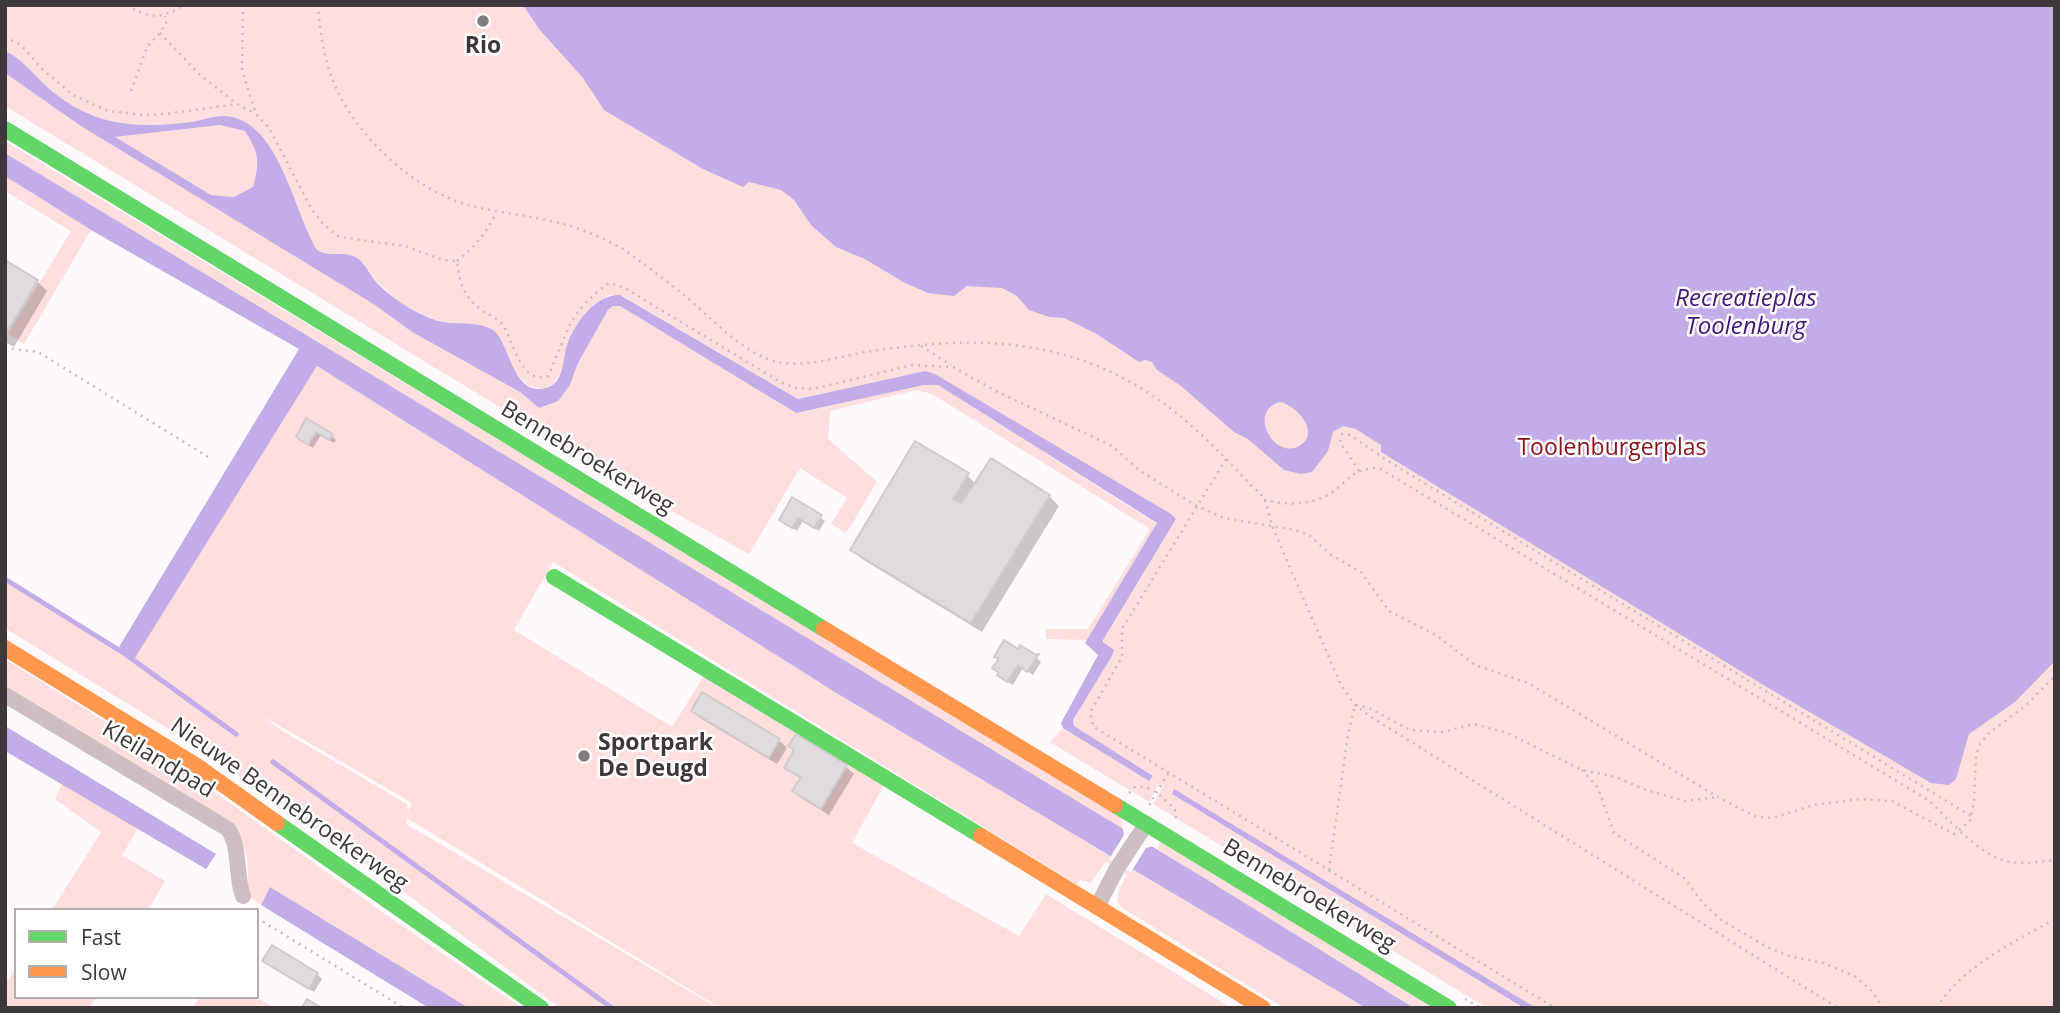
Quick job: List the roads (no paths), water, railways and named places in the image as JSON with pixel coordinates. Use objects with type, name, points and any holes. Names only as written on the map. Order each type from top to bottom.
[{"type":"street","name":"Bennebroekerweg","points":[[5,129],[142,210],[194,246],[1143,829],[1449,1008]]},
{"type":"street","points":[[554,577],[1263,1008]]},
{"type":"street","name":"Nieuwe Bennebroekerweg","points":[[5,648],[197,766],[541,1008]]},
{"type":"street","name":"Kleilandpad","points":[[5,695],[228,829],[233,839],[238,884],[243,896]]},
{"type":"street","points":[[1097,907],[1116,870],[1143,829]]},
{"type":"water","name":"Recreatieplas Toolenburg","points":[[523,5],[2055,5],[2055,661],[2015,702],[1969,734],[1956,779],[1949,785],[1931,783],[1765,686],[1381,452],[1381,445],[1356,429],[1343,426],[1333,432],[1328,451],[1312,472],[1301,474],[1284,470],[1248,439],[1234,432],[1181,386],[1157,370],[1152,362],[1139,362],[1095,333],[1064,318],[1049,317],[1029,310],[1017,296],[1002,288],[967,286],[954,296],[928,293],[903,282],[865,259],[836,247],[811,225],[794,200],[781,190],[749,182],[743,187],[703,169],[604,110],[583,78],[539,29]],"holes":[[[1280,402],[1300,414],[1308,428],[1305,441],[1290,448],[1273,441],[1265,424],[1270,407]]]},
{"type":"water","points":[[5,51],[22,62],[68,103],[111,121],[162,125],[223,116],[242,120],[258,132],[271,149],[317,250],[357,258],[390,295],[427,317],[442,322],[480,325],[493,330],[504,345],[519,377],[535,389],[546,388],[557,380],[568,342],[588,311],[603,299],[620,295],[798,399],[925,371],[935,374],[1171,514],[1176,519],[1103,640],[1114,650],[1112,656],[1073,720],[1074,726],[1153,776],[1149,781],[1063,728],[1061,723],[1098,655],[1085,643],[1157,523],[938,385],[924,385],[796,413],[620,306],[613,306],[608,310],[578,363],[570,385],[558,401],[539,408],[520,392],[412,332],[375,305],[81,126],[5,73]],"holes":[[[220,125],[245,131],[256,152],[257,171],[253,187],[234,197],[211,195],[115,137]]]},
{"type":"water","points":[[5,153],[1206,879],[1414,1008],[1366,1008],[838,694],[317,366],[133,661],[119,647],[299,349],[91,230],[5,176]]},
{"type":"water","points":[[5,726],[216,854],[206,869],[5,751]]},
{"type":"water","points":[[1174,789],[1536,1008],[1524,1008],[1172,794]]},
{"type":"water","points":[[270,887],[469,1008],[429,1008],[261,905]]},
{"type":"waterway","points":[[5,579],[125,654],[236,734]]},
{"type":"waterway","points":[[273,762],[612,1008]]},
{"type":"place","name":"Rio","points":[[483,21]]},
{"type":"place","name":"Sportpark De Deugd","points":[[584,756]]},
{"type":"park label","name":"Toolenburgerplas","points":[[1612,448]]}]
